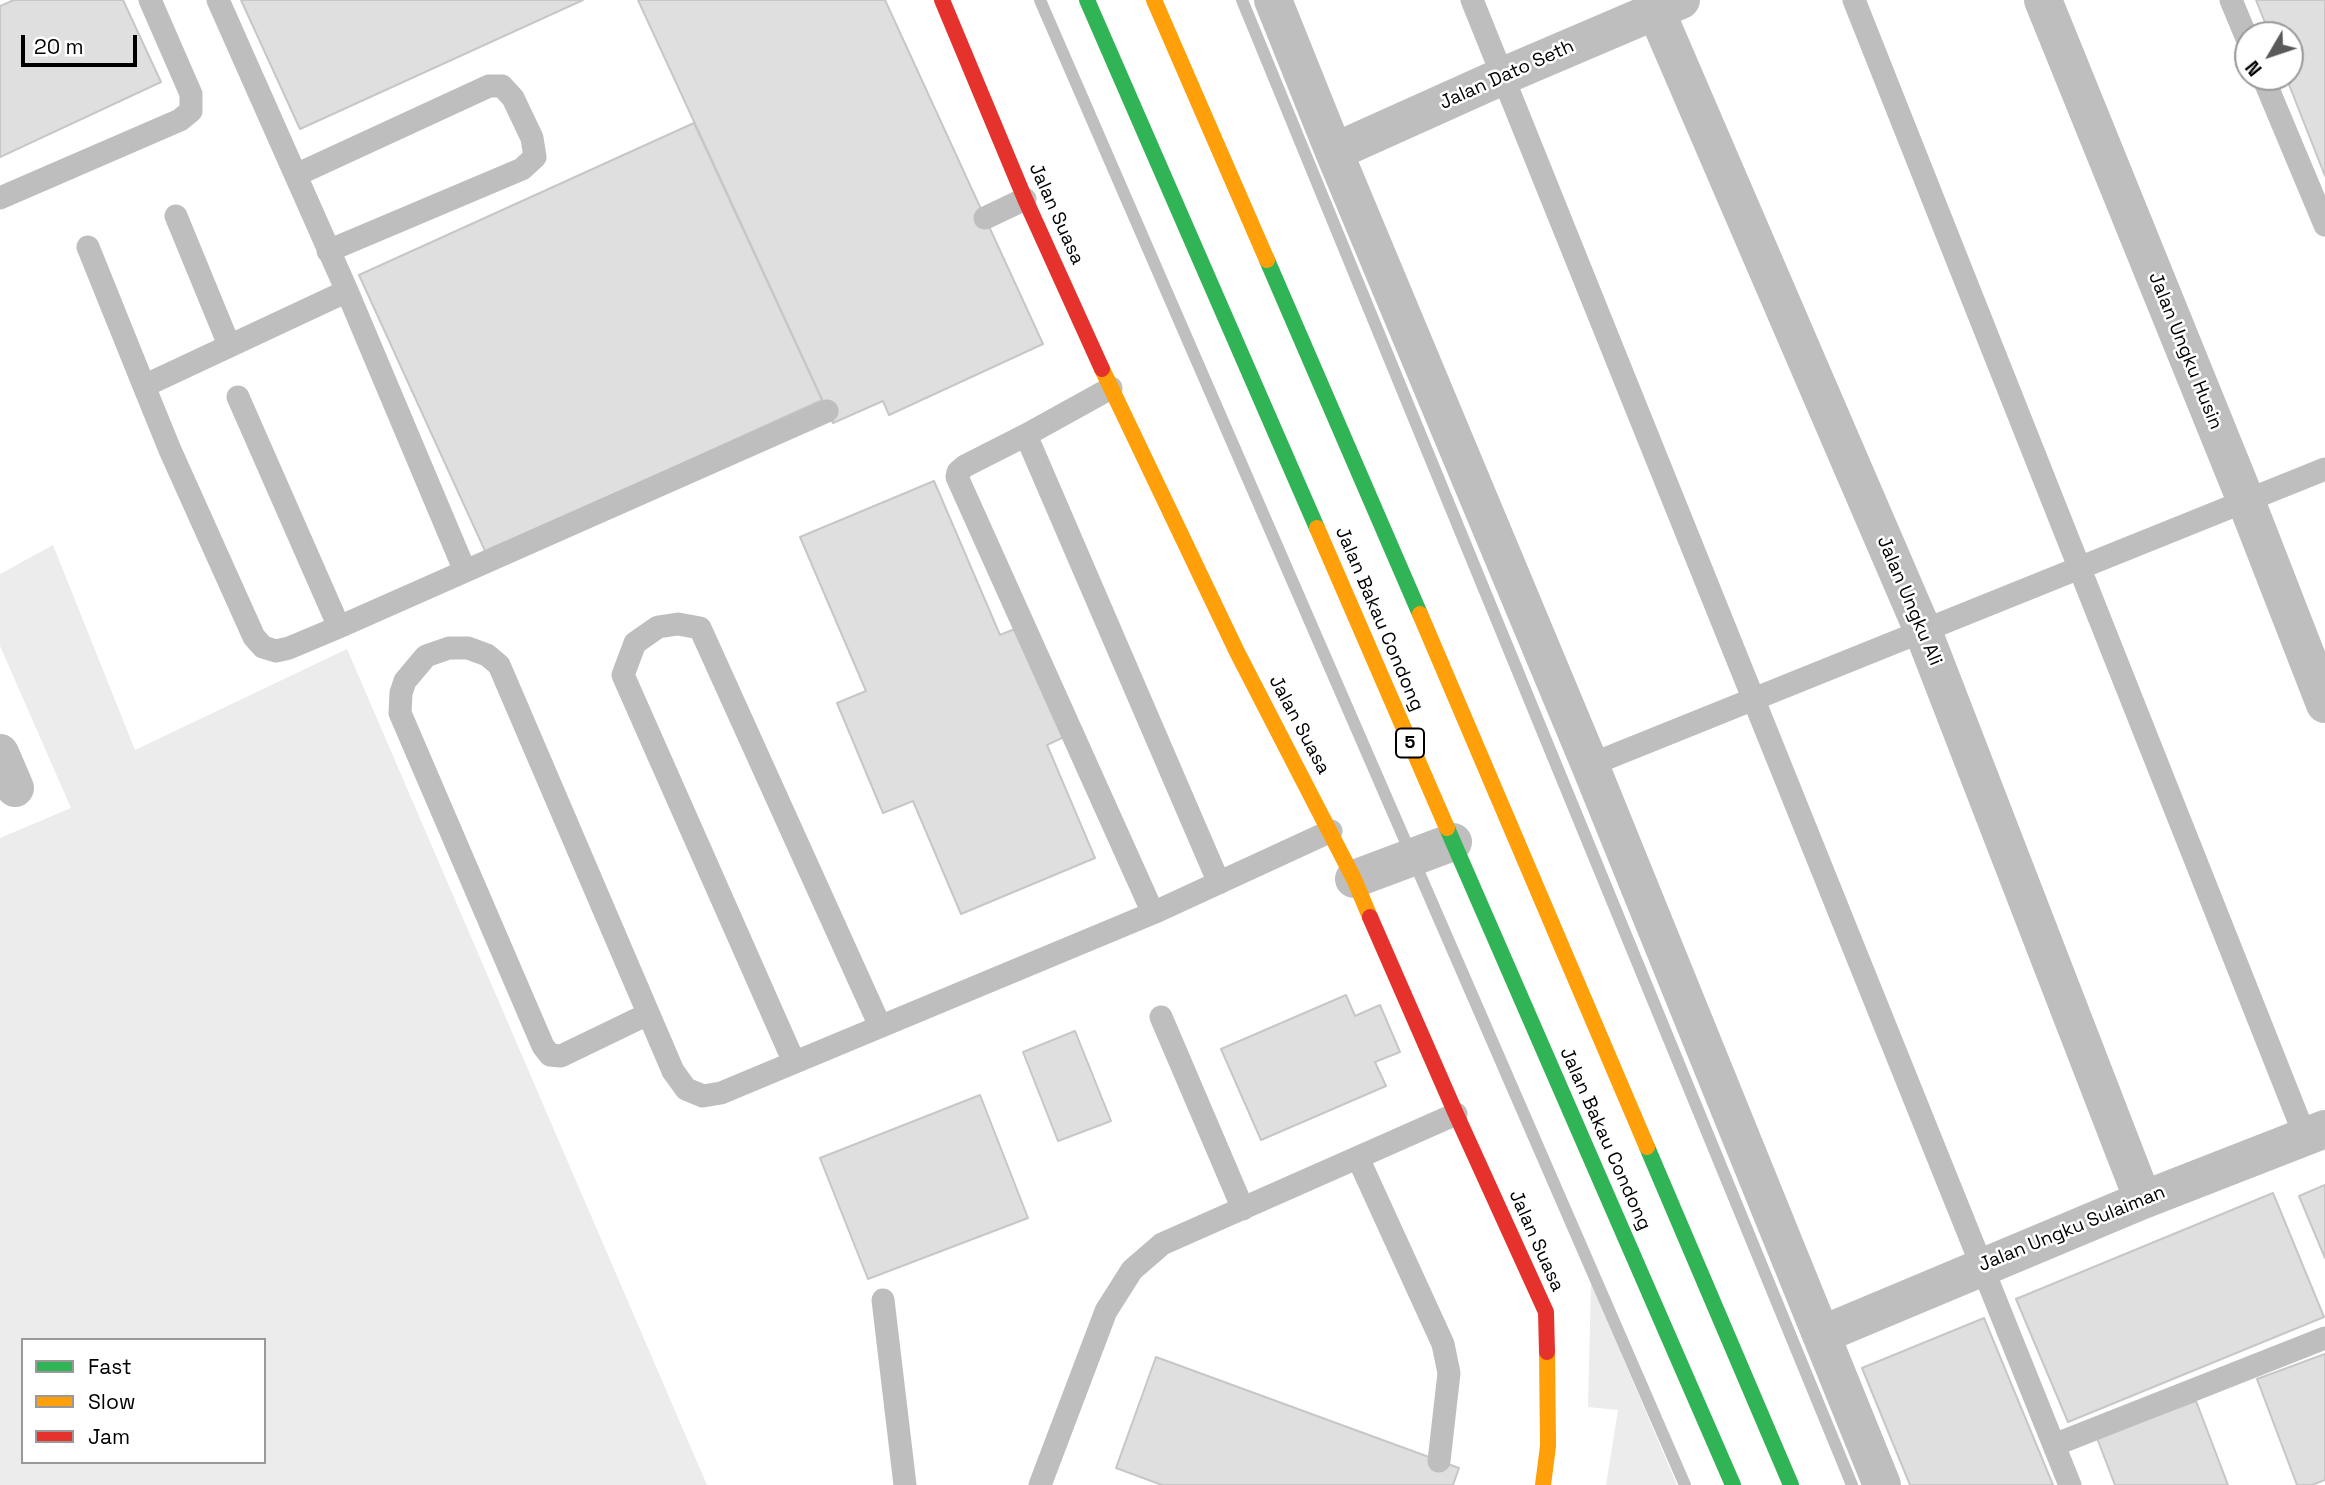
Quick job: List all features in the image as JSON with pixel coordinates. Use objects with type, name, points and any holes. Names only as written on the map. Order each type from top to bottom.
[{"type":"main road","name":"Jalan Suasa","points":[[942,0],[1025,199],[1111,388],[1237,652],[1331,831],[1371,873],[1456,1114],[1546,1312],[1548,1446],[1543,1485]]},
{"type":"main road","name":"Jalan Bakau Condong","points":[[1087,0],[1439,847],[1733,1485]]},
{"type":"main road","name":"Jalan Bakau Condong","points":[[1154,0],[1791,1485]]},
{"type":"street","points":[[1273,0],[1590,765],[1882,1485]]},
{"type":"street","name":"Jalan Ungku Husin","points":[[2043,0],[2246,501],[2325,704]]},
{"type":"street","name":"Jalan Dato Seth","points":[[1334,152],[1669,5]]},
{"type":"street","name":"Jalan Ungku Ali","points":[[1669,5],[1923,631],[2143,1200]]},
{"type":"street","points":[[0,753],[15,788]]},
{"type":"street","points":[[1371,873],[1439,847]]},
{"type":"street","name":"Jalan Ungku Sulaiman","points":[[1821,1335],[2143,1200],[2315,1132]]},
{"type":"lane","points":[[0,198],[180,120],[191,111],[191,94],[150,0]]},
{"type":"lane","points":[[218,0],[347,291],[465,571]]},
{"type":"lane","points":[[1472,0],[2070,1485]]},
{"type":"lane","points":[[1854,0],[2079,568],[2315,1132]]},
{"type":"lane","points":[[2231,0],[2240,21]]},
{"type":"lane","points":[[296,175],[489,86],[502,86],[513,98],[532,138],[535,157],[522,169],[328,251]]},
{"type":"lane","points":[[2269,91],[2325,225]]},
{"type":"lane","points":[[985,218],[1025,199]]},
{"type":"lane","points":[[176,216],[229,345]]},
{"type":"lane","points":[[88,247],[170,450],[254,637],[263,647],[276,651],[339,627],[827,411]]},
{"type":"lane","points":[[144,386],[347,291]]},
{"type":"lane","points":[[1111,388],[965,466],[958,472],[957,477],[1153,913]]},
{"type":"lane","points":[[238,397],[339,627]]},
{"type":"lane","points":[[1026,435],[1219,883]]},
{"type":"lane","points":[[1590,765],[2325,469]]},
{"type":"lane","points":[[794,1062],[623,675],[635,643],[658,627],[678,624],[700,628],[880,1026]]},
{"type":"lane","points":[[648,1014],[561,1056],[550,1055],[543,1046],[400,713],[405,681],[426,656],[449,648],[468,648],[487,655],[499,665],[673,1071],[686,1089],[703,1096],[721,1093],[1153,913],[1331,831]]},
{"type":"lane","points":[[1161,1017],[1243,1209]]},
{"type":"lane","points":[[1040,1485],[1106,1311],[1132,1270],[1162,1244],[1456,1114]]},
{"type":"lane","points":[[1358,1158],[1443,1344],[1449,1373],[1439,1461]]},
{"type":"lane","points":[[883,1300],[905,1485]]},
{"type":"lane","points":[[2054,1445],[2325,1338]]},
{"type":"shaded area","points":[[53,545],[135,750],[347,649],[707,1485],[0,1485],[0,838],[71,808],[0,646],[0,574]]},
{"type":"shaded area","points":[[1591,1283],[1677,1485],[1606,1485],[1618,1410],[1588,1407]]},
{"type":"building","points":[[14,0],[123,0],[161,82],[0,157],[0,6]]},
{"type":"building","points":[[241,0],[583,0],[300,129]]},
{"type":"building","points":[[638,0],[885,0],[1043,344],[889,415],[883,401],[833,423]]},
{"type":"building","points":[[2256,0],[2325,0],[2325,176],[2292,91],[2304,91],[2304,21],[2264,21]]},
{"type":"building","points":[[694,123],[822,400],[486,553],[359,275]]},
{"type":"building","points":[[934,481],[1000,635],[1022,626],[1068,735],[1047,745],[1095,858],[961,914],[913,801],[883,813],[837,703],[866,691],[800,537]]},
{"type":"building","points":[[1346,995],[1355,1016],[1380,1005],[1400,1052],[1375,1062],[1386,1086],[1261,1140],[1221,1049]]},
{"type":"building","points":[[1075,1031],[1111,1121],[1058,1141],[1023,1052]]},
{"type":"building","points":[[980,1095],[1028,1218],[868,1279],[820,1158]]},
{"type":"building","points":[[2325,1185],[2325,1258],[2299,1196]]},
{"type":"building","points":[[2273,1193],[2324,1317],[2068,1422],[2016,1299]]},
{"type":"building","points":[[1984,1318],[2053,1485],[1910,1485],[1862,1368]]},
{"type":"building","points":[[2325,1354],[2325,1480],[2312,1485],[2297,1485],[2257,1379]]},
{"type":"building","points":[[1156,1357],[1459,1468],[1453,1485],[1162,1485],[1116,1468]]},
{"type":"building","points":[[2196,1401],[2228,1485],[2115,1485],[2097,1438]]},
{"type":"waterway","points":[[1040,0],[1685,1485]]},
{"type":"waterway","points":[[1242,0],[1852,1485]]},
{"type":"traffic: fast","points":[[1087,0],[1317,528]]},
{"type":"traffic: fast","points":[[1267,260],[1420,614]]},
{"type":"traffic: fast","points":[[1447,828],[1733,1485]]},
{"type":"traffic: fast","points":[[1647,1147],[1791,1485]]},
{"type":"traffic: slow","points":[[1154,0],[1267,260]]},
{"type":"traffic: slow","points":[[1102,369],[1237,652],[1354,879],[1370,917]]},
{"type":"traffic: slow","points":[[1317,528],[1447,828]]},
{"type":"traffic: slow","points":[[1420,614],[1647,1147]]},
{"type":"traffic: slow","points":[[1543,1485],[1548,1446],[1547,1352]]},
{"type":"traffic: jam","points":[[942,0],[1025,199],[1102,369]]},
{"type":"traffic: jam","points":[[1370,917],[1546,1312],[1547,1352]]}]
